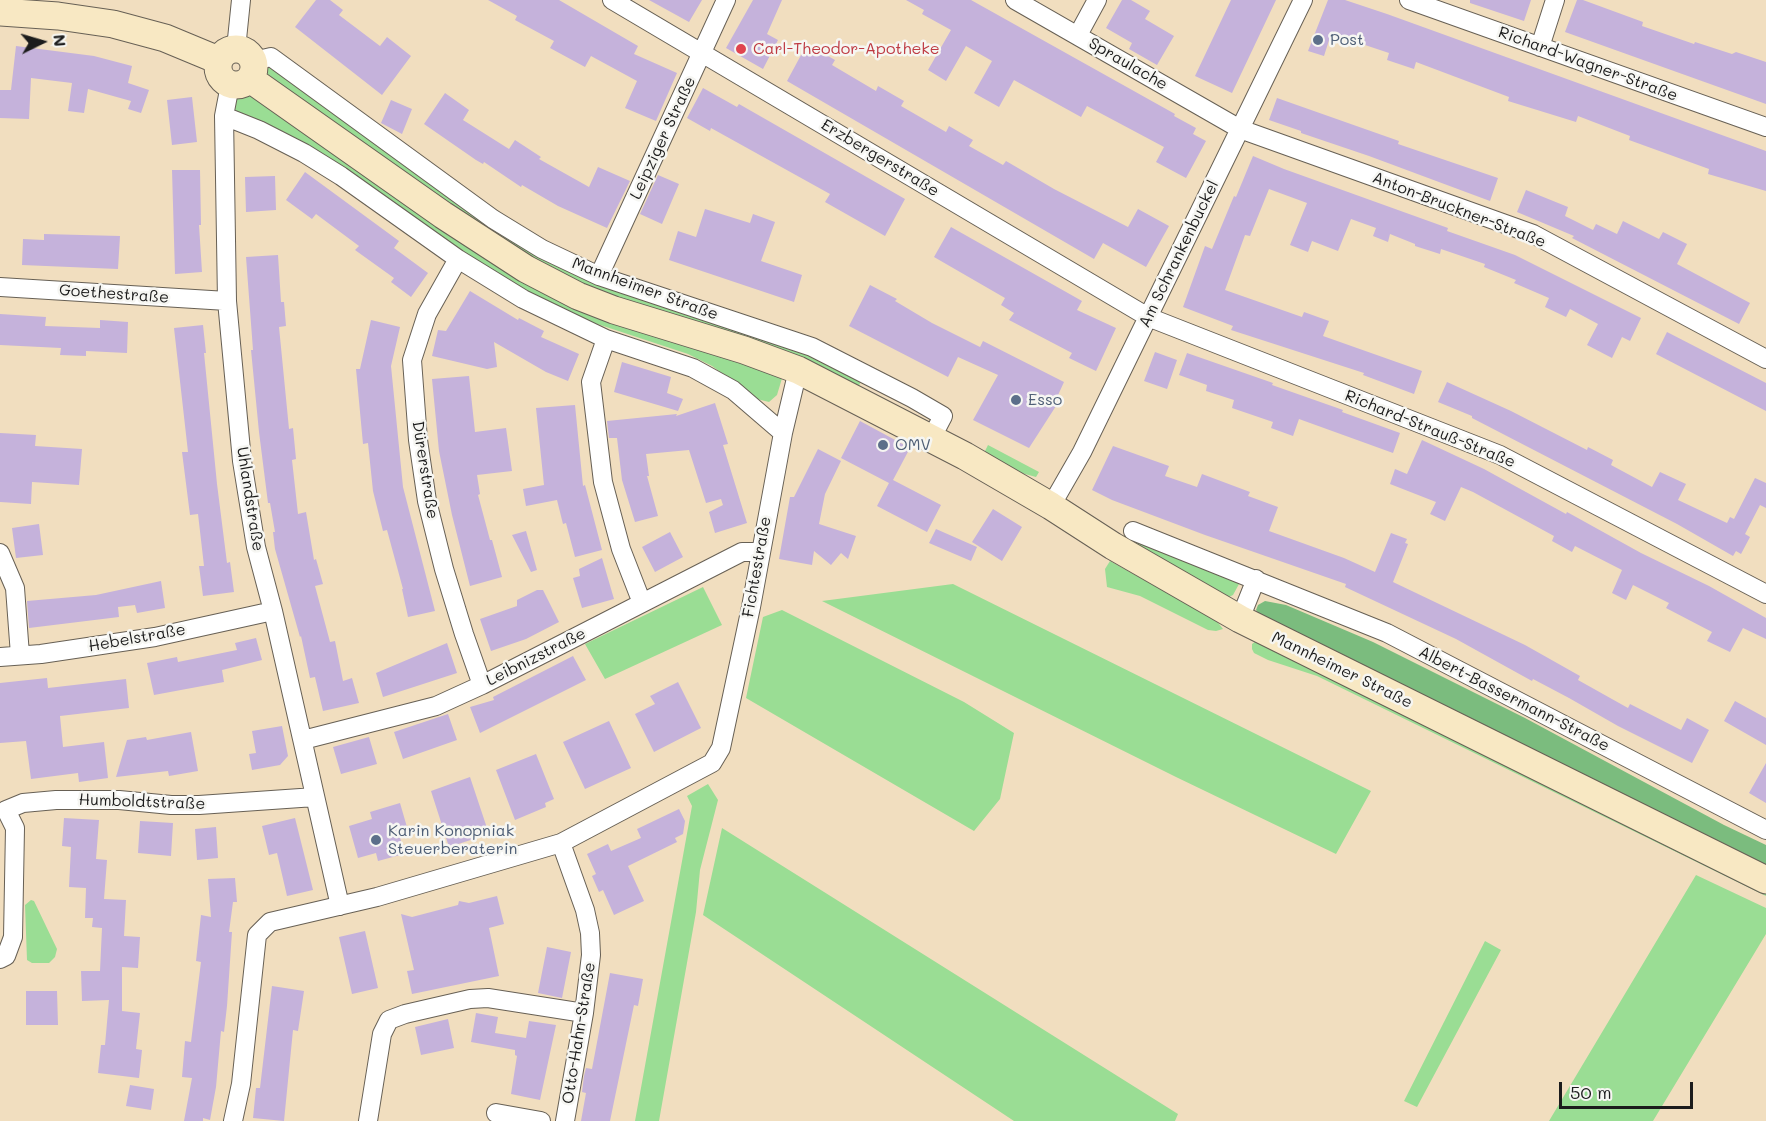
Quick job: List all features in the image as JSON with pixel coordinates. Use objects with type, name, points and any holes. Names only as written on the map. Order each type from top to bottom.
[{"type":"main road","name":"Mannheimer Straße","points":[[0,12],[58,16],[113,24],[165,38],[238,67],[443,215],[526,269],[578,296],[614,310],[744,350],[798,370],[931,439],[1050,506],[1113,546],[1240,619],[1766,880]]},
{"type":"street","name":"Uhlandstraße","points":[[241,0],[238,67],[224,116],[227,301],[242,461],[256,547],[273,611],[340,906]]},
{"type":"street","name":"Erzbergerstraße","points":[[612,0],[1148,317]]},
{"type":"street","name":"Leipziger Straße","points":[[599,276],[726,0]]},
{"type":"street","name":"Spraulache","points":[[1015,0],[1240,129]]},
{"type":"street","points":[[1078,35],[1097,0]]},
{"type":"street","name":"Am Schrankenbuckel","points":[[1050,506],[1082,452],[1303,0]]},
{"type":"street","name":"Richard-Wagner-Straße","points":[[1409,0],[1766,127]]},
{"type":"street","points":[[1540,47],[1555,0]]},
{"type":"street","name":"Mannheimer Straße","points":[[238,67],[271,57],[493,219],[542,249],[599,276],[812,346],[944,416],[931,439]]},
{"type":"street","points":[[224,116],[268,135],[341,176],[459,258],[523,299],[606,339],[693,368],[733,390],[783,433]]},
{"type":"street","name":"Anton-Bruckner-Straße","points":[[1240,129],[1533,234],[1766,359]]},
{"type":"street","name":"Dürerstraße","points":[[459,258],[427,314],[412,360],[418,440],[427,501],[444,569],[482,685]]},
{"type":"street","name":"Goethestraße","points":[[0,287],[227,301]]},
{"type":"street","name":"Richard-Strauß-Straße","points":[[1148,317],[1500,455],[1766,594]]},
{"type":"street","points":[[606,339],[591,382],[603,482],[621,549],[642,603]]},
{"type":"street","name":"Fichtestraße","points":[[561,843],[712,763],[721,748],[751,607],[783,433],[798,370]]},
{"type":"street","name":"Albert-Bassermann-Straße","points":[[1133,531],[1387,633],[1766,830]]},
{"type":"street","name":"Leibnizstraße","points":[[303,740],[436,706],[482,685],[742,552],[760,552]]},
{"type":"street","points":[[0,554],[15,588],[20,655]]},
{"type":"street","points":[[1240,619],[1256,579]]},
{"type":"street","name":"Hebelstraße","points":[[0,657],[155,637],[273,611]]},
{"type":"street","name":"Humboldtstraße","points":[[3,809],[23,803],[56,800],[119,800],[171,806],[315,797]]},
{"type":"street","points":[[3,809],[15,828],[13,937],[3,958]]},
{"type":"street","points":[[233,1121],[242,1084],[257,935],[270,922],[340,906],[561,843]]},
{"type":"street","name":"Otto-Hahn-Straße","points":[[561,843],[585,910],[590,933],[591,955],[584,1013],[565,1121]]},
{"type":"street","points":[[368,1121],[382,1034],[388,1020],[470,999],[488,998],[584,1013]]},
{"type":"street","points":[[496,1113],[541,1121]]},
{"type":"green space","points":[[262,62],[548,258],[805,349],[863,378],[856,391],[569,282],[383,162],[261,69]]},
{"type":"green space","points":[[239,93],[254,94],[470,244],[783,375],[777,395],[769,402],[757,399],[712,366],[688,354],[573,316],[537,298],[236,113],[232,104]]},
{"type":"green space","points":[[988,445],[1039,472],[1036,477],[1014,471],[983,455]]},
{"type":"green space","points":[[1127,537],[1235,577],[1239,584],[1233,595],[1229,597],[1127,542]]},
{"type":"green space","points":[[1110,561],[1216,620],[1223,629],[1208,630],[1140,596],[1107,587],[1105,569]]},
{"type":"green space","points":[[953,584],[1371,791],[1336,854],[822,601]]},
{"type":"green space","points":[[703,587],[722,625],[605,679],[585,644]]},
{"type":"green space","points":[[1265,601],[1286,605],[1373,642],[1525,718],[1724,825],[1766,845],[1766,868],[1261,617],[1256,610],[1258,605]]},
{"type":"green space","points":[[782,610],[964,702],[1014,733],[1000,799],[974,831],[746,698],[763,617]]},
{"type":"green space","points":[[1256,641],[1766,890],[1766,896],[1317,676],[1254,653],[1252,644]]},
{"type":"green space","points":[[708,784],[718,800],[700,870],[696,912],[659,1121],[635,1121],[692,806],[687,796]]},
{"type":"green space","points":[[722,828],[1178,1114],[1175,1121],[1014,1121],[703,915]]},
{"type":"green space","points":[[1696,875],[1766,908],[1766,934],[1653,1121],[1549,1121]]},
{"type":"green space","points":[[31,900],[34,901],[57,949],[55,957],[49,963],[32,963],[27,960],[25,905]]},
{"type":"green space","points":[[1485,941],[1501,950],[1417,1107],[1404,1101]]},
{"type":"building","points":[[316,0],[330,0],[343,10],[339,15],[380,46],[387,37],[411,56],[382,95],[295,27]]},
{"type":"building","points":[[488,0],[559,0],[638,46],[634,54],[677,73],[656,121],[625,108],[637,81],[591,56],[585,67],[550,48],[554,41],[515,20],[517,16]]},
{"type":"building","points":[[649,0],[702,0],[689,22]]},
{"type":"building","points":[[753,0],[782,0],[767,34],[778,40],[763,69],[726,48]]},
{"type":"building","points":[[906,0],[971,0],[1175,114],[1174,116],[1196,128],[1193,134],[1206,141],[1186,178],[1156,162],[1164,147],[1087,106],[1081,117],[1014,80],[999,107],[974,93],[992,61],[966,46],[946,81],[928,70],[951,30],[922,14],[924,10]]},
{"type":"building","points":[[1122,0],[1131,0],[1150,11],[1145,19],[1174,36],[1157,65],[1129,49],[1132,43],[1106,28]]},
{"type":"building","points":[[1231,0],[1276,0],[1232,93],[1195,76]]},
{"type":"building","points":[[1328,0],[1345,0],[1387,14],[1766,151],[1766,191],[1708,174],[1709,169],[1629,140],[1630,136],[1578,116],[1576,122],[1508,101],[1509,97],[1416,62],[1414,69],[1387,60],[1389,53],[1331,34],[1324,56],[1308,51]]},
{"type":"building","points":[[1470,0],[1531,0],[1524,21],[1470,3]]},
{"type":"building","points":[[1577,0],[1583,0],[1643,22],[1642,26],[1694,44],[1695,42],[1732,54],[1736,52],[1766,62],[1766,104],[1565,32]]},
{"type":"building","points":[[807,44],[835,60],[832,65],[876,91],[878,86],[904,101],[901,106],[946,132],[949,126],[973,140],[969,146],[1003,165],[1006,161],[1128,227],[1138,209],[1169,226],[1146,267],[1103,243],[1094,259],[787,81]]},
{"type":"building","points":[[16,46],[94,56],[132,66],[128,83],[149,90],[141,113],[128,109],[131,101],[88,89],[84,113],[68,111],[72,83],[31,78],[29,119],[0,118],[0,90],[11,90]]},
{"type":"building","points":[[703,88],[737,107],[739,104],[905,199],[885,236],[825,202],[830,194],[711,128],[710,131],[687,118]]},
{"type":"building","points":[[445,93],[469,110],[463,120],[509,149],[515,140],[541,157],[539,159],[589,187],[598,167],[630,181],[607,228],[558,206],[522,185],[521,187],[484,162],[483,164],[476,160],[424,124]]},
{"type":"building","points":[[192,97],[197,142],[172,145],[167,100]]},
{"type":"building","points":[[1277,98],[1399,141],[1398,144],[1498,178],[1490,201],[1269,120]]},
{"type":"building","points":[[391,100],[412,109],[402,134],[381,123]]},
{"type":"building","points":[[1253,156],[1515,255],[1641,318],[1630,341],[1622,337],[1612,358],[1587,345],[1598,324],[1570,309],[1566,317],[1545,307],[1549,298],[1514,283],[1516,280],[1484,267],[1485,264],[1441,249],[1440,254],[1415,246],[1415,244],[1390,234],[1388,242],[1373,236],[1376,228],[1351,219],[1338,251],[1312,241],[1308,252],[1290,245],[1307,203],[1269,189],[1250,236],[1245,235],[1225,290],[1302,317],[1304,312],[1329,321],[1323,336],[1422,371],[1414,394],[1363,375],[1364,373],[1231,330],[1233,326],[1183,307],[1205,246],[1212,249]]},
{"type":"building","points":[[172,170],[200,170],[201,225],[199,225],[202,272],[175,274]]},
{"type":"building","points":[[305,172],[399,241],[394,248],[428,273],[411,297],[391,282],[394,278],[355,250],[359,246],[316,214],[312,219],[286,200]]},
{"type":"building","points":[[658,175],[679,184],[662,224],[640,214]]},
{"type":"building","points":[[275,176],[276,210],[246,212],[245,177]]},
{"type":"building","points":[[1526,190],[1568,207],[1565,216],[1593,230],[1596,224],[1617,234],[1623,221],[1659,239],[1663,232],[1687,244],[1677,264],[1750,303],[1739,324],[1572,238],[1574,236],[1517,212]]},
{"type":"building","points":[[705,209],[750,223],[753,214],[775,222],[761,261],[802,275],[794,302],[669,260],[678,231],[696,237]]},
{"type":"building","points":[[951,227],[1082,301],[1077,310],[1116,328],[1096,371],[1069,358],[1072,353],[1009,320],[1014,313],[1001,305],[1005,298],[934,257]]},
{"type":"building","points":[[44,234],[120,236],[118,269],[22,265],[23,239],[44,240]]},
{"type":"building","points":[[278,255],[281,302],[284,302],[286,326],[279,327],[289,429],[293,428],[296,459],[292,460],[298,514],[306,512],[314,560],[316,559],[323,584],[315,586],[330,642],[335,641],[343,681],[352,678],[359,703],[323,711],[315,677],[310,678],[301,636],[275,549],[273,532],[275,532],[270,503],[268,503],[259,432],[251,350],[253,350],[246,257]]},
{"type":"building","points":[[870,285],[897,299],[895,301],[932,323],[980,347],[983,341],[1064,382],[1054,404],[1056,406],[1029,448],[973,420],[998,375],[958,357],[948,377],[849,326]]},
{"type":"building","points":[[470,291],[518,320],[519,318],[544,331],[541,337],[579,354],[568,381],[546,372],[494,342],[497,367],[487,369],[432,356],[438,330],[446,331]]},
{"type":"building","points":[[0,314],[46,317],[45,326],[100,328],[100,320],[128,322],[127,353],[86,351],[86,356],[60,355],[61,348],[0,345]]},
{"type":"building","points":[[371,320],[400,327],[391,366],[403,487],[435,611],[408,617],[387,530],[383,531],[373,491],[368,443],[363,444],[356,369],[360,369]]},
{"type":"building","points":[[203,325],[217,484],[227,563],[230,562],[234,592],[203,596],[199,566],[204,566],[198,514],[190,515],[182,452],[188,452],[174,328]]},
{"type":"building","points":[[1667,332],[1766,383],[1766,411],[1656,354]]},
{"type":"building","points":[[1155,352],[1177,360],[1167,389],[1144,381]]},
{"type":"building","points":[[1187,353],[1273,383],[1272,385],[1400,433],[1393,453],[1299,419],[1293,436],[1271,428],[1273,422],[1232,408],[1234,400],[1206,391],[1207,385],[1179,375]]},
{"type":"building","points":[[622,362],[671,377],[667,393],[683,399],[678,411],[614,392]]},
{"type":"building","points":[[469,376],[475,432],[506,428],[512,471],[477,475],[480,494],[478,495],[502,577],[470,586],[439,451],[432,379]]},
{"type":"building","points":[[1447,382],[1511,411],[1587,450],[1588,447],[1613,460],[1611,465],[1652,487],[1660,472],[1686,484],[1678,500],[1727,523],[1730,517],[1734,519],[1755,478],[1766,483],[1766,508],[1760,505],[1745,534],[1750,537],[1741,554],[1736,551],[1733,556],[1472,416],[1438,402]]},
{"type":"building","points":[[715,403],[728,444],[723,445],[747,523],[715,533],[709,512],[723,505],[721,499],[706,503],[689,450],[646,454],[649,476],[647,476],[658,516],[635,522],[622,480],[617,438],[609,438],[607,421],[677,414],[676,416]]},
{"type":"building","points":[[575,405],[583,486],[585,485],[602,550],[575,557],[557,500],[526,506],[523,489],[544,485],[536,408]]},
{"type":"building","points":[[860,421],[910,448],[893,480],[941,505],[927,532],[877,506],[889,483],[841,458]]},
{"type":"building","points":[[0,433],[36,435],[35,446],[82,449],[79,485],[32,482],[31,504],[0,502]]},
{"type":"building","points":[[1422,440],[1484,469],[1766,618],[1766,639],[1743,628],[1730,652],[1707,641],[1712,632],[1666,608],[1669,603],[1633,585],[1626,600],[1612,593],[1622,570],[1575,546],[1572,552],[1552,541],[1554,536],[1461,487],[1445,521],[1430,514],[1436,502],[1390,484],[1395,469],[1407,474]]},
{"type":"building","points":[[1113,446],[1169,466],[1165,476],[1197,487],[1202,474],[1250,492],[1248,496],[1278,507],[1269,531],[1344,558],[1375,572],[1391,533],[1407,539],[1405,543],[1408,544],[1393,582],[1525,645],[1580,676],[1578,680],[1628,708],[1630,704],[1681,730],[1687,718],[1709,730],[1692,763],[1618,726],[1533,679],[1532,681],[1456,639],[1345,587],[1346,584],[1112,500],[1092,490]]},
{"type":"building","points":[[818,449],[841,461],[825,494],[819,524],[856,536],[848,559],[841,553],[831,565],[814,551],[812,565],[779,559],[790,497],[794,497]]},
{"type":"building","points":[[993,509],[1022,527],[1002,561],[972,542]]},
{"type":"building","points":[[39,524],[43,555],[16,558],[12,528]]},
{"type":"building","points":[[936,529],[977,547],[971,561],[929,543]]},
{"type":"building","points":[[526,531],[537,570],[531,572],[512,535]]},
{"type":"building","points":[[670,532],[683,557],[655,572],[642,547]]},
{"type":"building","points":[[602,558],[614,599],[582,608],[573,578],[580,576],[579,569]]},
{"type":"building","points":[[161,581],[165,608],[137,613],[135,605],[118,607],[119,617],[29,628],[27,601],[96,595]]},
{"type":"building","points":[[537,590],[543,590],[559,622],[526,639],[491,651],[480,619],[517,606],[517,600]]},
{"type":"building","points":[[256,638],[262,660],[222,670],[224,682],[154,695],[147,663],[177,657],[178,662],[237,650],[235,643]]},
{"type":"building","points":[[447,643],[457,673],[383,697],[376,673]]},
{"type":"building","points":[[573,656],[586,680],[480,733],[470,707],[494,700],[493,697]]},
{"type":"building","points":[[47,678],[48,688],[126,679],[129,708],[60,716],[63,747],[104,742],[108,778],[79,782],[78,773],[31,779],[26,741],[0,743],[0,683]]},
{"type":"building","points":[[678,682],[701,728],[654,752],[635,714],[655,704],[650,696]]},
{"type":"building","points":[[1735,701],[1766,718],[1766,745],[1724,721]]},
{"type":"building","points":[[448,714],[457,740],[403,759],[394,732]]},
{"type":"building","points":[[609,721],[631,768],[585,789],[563,742]]},
{"type":"building","points":[[282,726],[288,756],[280,765],[252,770],[249,754],[256,753],[252,731]]},
{"type":"building","points":[[191,732],[198,771],[169,776],[168,771],[116,777],[127,740],[146,737],[147,740]]},
{"type":"building","points":[[369,737],[377,764],[341,774],[333,747]]},
{"type":"building","points":[[536,754],[554,799],[545,803],[546,807],[515,820],[496,770]]},
{"type":"building","points":[[1766,763],[1766,803],[1749,793]]},
{"type":"building","points":[[470,777],[489,834],[449,847],[431,791]]},
{"type":"building","points":[[400,803],[409,834],[400,837],[404,854],[378,861],[376,853],[358,858],[349,826],[372,819],[370,812]]},
{"type":"building","points":[[679,809],[685,821],[683,834],[675,838],[677,842],[628,866],[644,901],[614,915],[603,890],[599,892],[592,876],[596,874],[587,854],[608,844],[611,851],[641,838],[637,829]]},
{"type":"building","points":[[64,818],[99,820],[96,859],[107,860],[104,899],[126,900],[124,936],[140,937],[138,968],[122,967],[122,1011],[140,1013],[136,1049],[142,1050],[139,1078],[98,1073],[101,1045],[105,1045],[109,1000],[82,1001],[81,971],[100,971],[102,928],[92,927],[93,918],[85,918],[86,888],[69,887],[71,847],[62,846]]},
{"type":"building","points":[[295,818],[313,890],[287,896],[277,853],[269,855],[262,826]]},
{"type":"building","points":[[140,821],[173,823],[171,856],[138,853]]},
{"type":"building","points":[[216,827],[218,858],[197,860],[195,829]]},
{"type":"building","points":[[235,878],[237,902],[233,902],[229,932],[232,932],[227,1006],[224,1032],[221,1031],[216,1087],[210,1120],[203,1118],[203,1121],[184,1121],[192,1078],[182,1077],[185,1041],[191,1042],[201,962],[196,961],[201,915],[211,917],[208,879]]},
{"type":"building","points":[[497,896],[504,924],[489,928],[499,976],[412,994],[407,971],[414,970],[401,914],[412,917],[458,905],[459,901],[469,903]]},
{"type":"building","points":[[365,931],[378,988],[352,994],[339,937]]},
{"type":"building","points":[[547,947],[571,952],[562,998],[538,993]]},
{"type":"building","points":[[610,973],[643,979],[638,1006],[634,1005],[610,1121],[581,1121],[586,1093],[582,1092],[584,1076],[586,1068],[592,1069]]},
{"type":"building","points":[[272,986],[304,991],[298,1031],[293,1030],[284,1121],[253,1118],[256,1088],[260,1088]]},
{"type":"building","points":[[26,991],[57,991],[58,1025],[26,1025]]},
{"type":"building","points":[[476,1013],[498,1017],[495,1033],[526,1038],[529,1021],[556,1025],[540,1100],[511,1094],[517,1056],[515,1050],[471,1042]]},
{"type":"building","points":[[448,1019],[454,1048],[421,1055],[415,1027]]},
{"type":"building","points":[[130,1085],[154,1089],[151,1110],[126,1106]]},
{"type":"place","name":"Post","points":[[1318,40]]},
{"type":"place","name":"Carl-Theodor-Apotheke","points":[[741,49]]},
{"type":"place","name":"Esso","points":[[1016,400]]},
{"type":"place","name":"OMV","points":[[883,445]]},
{"type":"place","name":"Karin Konopniak Steuerberaterin","points":[[376,840]]}]
